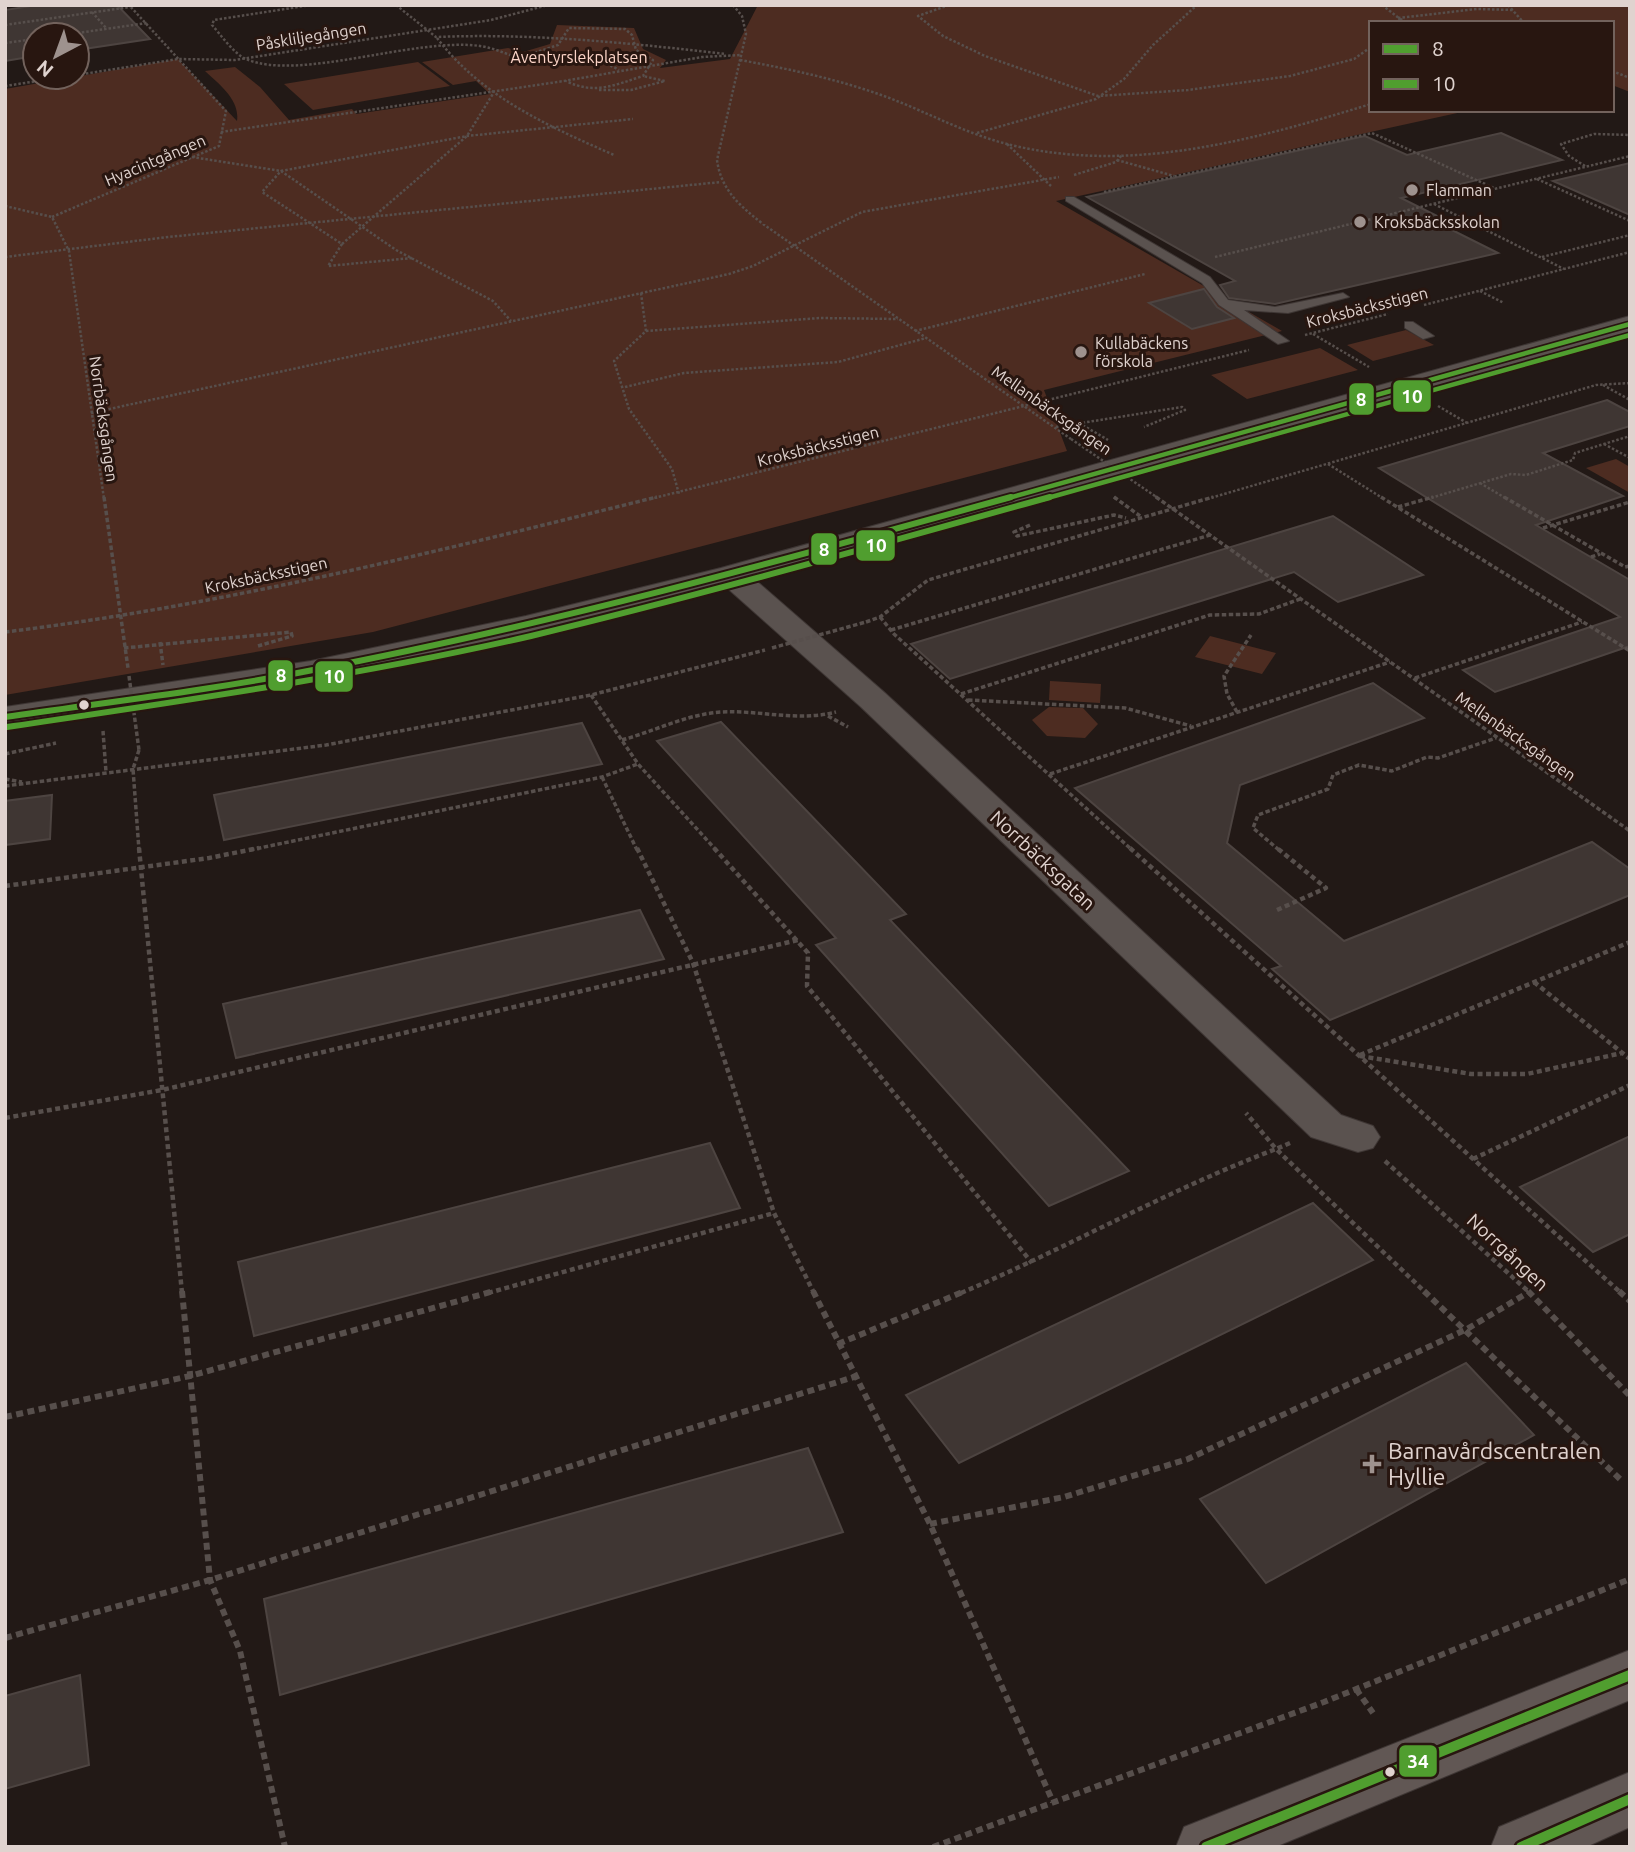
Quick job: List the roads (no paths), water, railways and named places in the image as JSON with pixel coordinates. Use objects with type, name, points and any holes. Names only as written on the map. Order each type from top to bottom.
[{"type":"main road","points":[[1205,1847],[1630,1675]]},
{"type":"main road","points":[[1520,1847],[1630,1799]]},
{"type":"street","points":[[5,717],[324,669],[526,626],[731,575],[1630,324]]},
{"type":"street","name":"Norrbäcksgatan","points":[[731,575],[862,714],[1342,1132]]},
{"type":"lane","points":[[1070,199],[1206,280],[1223,302],[1283,341]]},
{"type":"lane","points":[[1214,291],[1236,303],[1268,311],[1284,311],[1343,297]]},
{"type":"lane","points":[[1409,325],[1428,336]]},
{"type":"place","name":"Flamman","points":[[1412,190]]},
{"type":"place","name":"Kroksbäcksskolan","points":[[1360,222]]},
{"type":"place","name":"Kullabäckens förskola","points":[[1081,352]]},
{"type":"place","name":"Barnavårdscentralen Hyllie","points":[[1372,1464]]},
{"type":"park label","name":"Äventyrslekplatsen","points":[[579,57]]}]
